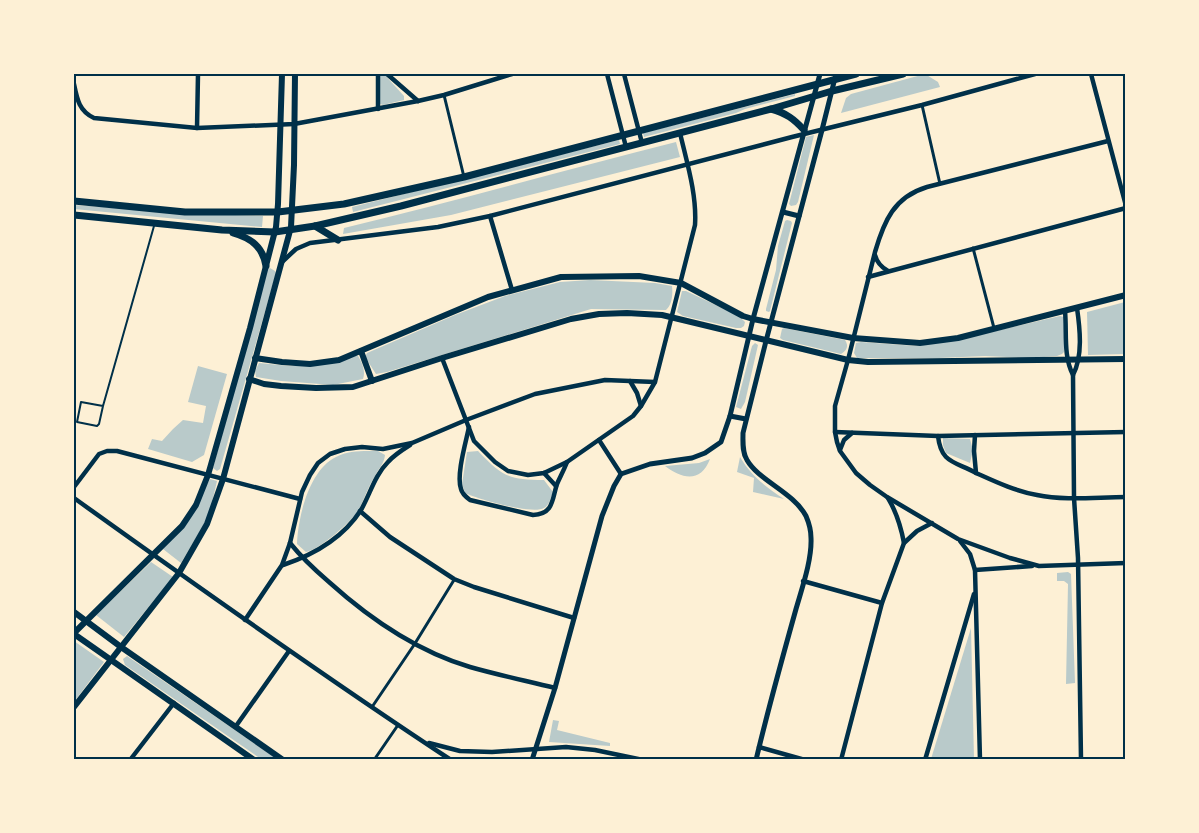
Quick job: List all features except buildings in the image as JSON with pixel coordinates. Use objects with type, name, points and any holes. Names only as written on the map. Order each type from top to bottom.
[{"type":"main road","points":[[253,759],[74,633],[182,526],[196,505],[208,475],[275,232],[278,212],[282,74]]},
{"type":"main road","points":[[74,707],[179,573],[207,524],[223,479],[290,231],[293,211],[295,74]]},
{"type":"main road","points":[[74,201],[185,212],[278,212],[344,204],[464,177],[817,84],[835,76],[856,74]]},
{"type":"main road","points":[[74,215],[222,230],[290,231],[346,220],[903,74]]},
{"type":"main road","points":[[771,109],[790,116],[804,133]]},
{"type":"main road","points":[[279,171],[294,171]]},
{"type":"main road","points":[[344,204],[346,220]]},
{"type":"main road","points":[[315,226],[338,240]]},
{"type":"main road","points":[[222,230],[241,235],[253,242],[261,251],[267,264]]},
{"type":"main road","points":[[267,264],[275,258],[281,264]]},
{"type":"main road","points":[[255,358],[310,364],[339,360],[488,297],[561,277],[639,276],[681,283],[753,319],[854,338],[920,343],[958,338],[1125,295]]},
{"type":"main road","points":[[249,380],[281,386],[352,387],[571,319],[598,314],[627,313],[671,317],[848,360],[868,362],[1125,359]]},
{"type":"main road","points":[[361,351],[372,381]]},
{"type":"main road","points":[[74,612],[284,759]]},
{"type":"street","points":[[197,128],[198,74]]},
{"type":"street","points":[[378,74],[378,109]]},
{"type":"street","points":[[387,74],[418,101]]},
{"type":"street","points":[[483,82],[484,74]]},
{"type":"street","points":[[74,84],[82,110],[94,118],[197,128],[294,124],[418,101],[512,74]]},
{"type":"street","points":[[607,74],[626,147]]},
{"type":"street","points":[[624,74],[642,143]]},
{"type":"street","points":[[532,759],[555,688],[602,516],[609,495],[621,474],[650,464],[692,458],[705,453],[721,442],[730,416],[748,336],[820,74]]},
{"type":"street","points":[[281,264],[302,246],[438,227],[490,216],[1035,74]]},
{"type":"street","points":[[868,277],[1125,207],[1091,74]]},
{"type":"street","points":[[756,759],[812,540],[806,517],[791,498],[759,473],[747,460],[743,446],[743,433],[835,76]]},
{"type":"street","points":[[444,95],[464,177]]},
{"type":"street","points":[[922,105],[940,184]]},
{"type":"street","points":[[442,358],[474,441],[495,462],[508,471],[528,475],[544,473],[567,462],[633,417],[655,382],[694,231],[696,212],[680,134]]},
{"type":"street","points":[[1040,566],[958,539],[870,485],[856,473],[840,450],[835,432],[835,406],[879,237],[890,212],[899,203],[915,191],[1108,141]]},
{"type":"street","points":[[783,212],[799,216]]},
{"type":"street","points":[[490,216],[512,290]]},
{"type":"street","points":[[973,248],[994,329]]},
{"type":"street","points":[[875,252],[879,264],[888,271]]},
{"type":"street","points":[[1077,308],[1078,360],[1074,375],[1074,498],[1078,565],[1080,759]]},
{"type":"street","points":[[1065,311],[1068,360],[1074,375]]},
{"type":"street","points":[[282,565],[302,558],[336,539],[360,511],[386,463],[396,453],[412,443],[535,394],[605,380],[655,382]]},
{"type":"street","points":[[630,381],[641,406]]},
{"type":"street","points":[[730,416],[746,419]]},
{"type":"street","points":[[469,427],[460,487],[470,500],[533,515],[540,514],[548,510],[553,501],[556,486],[567,462]]},
{"type":"street","points":[[835,432],[938,436],[1125,432]]},
{"type":"street","points":[[840,450],[844,440],[855,432]]},
{"type":"street","points":[[975,435],[976,473]]},
{"type":"street","points":[[938,436],[943,455],[953,462],[1001,485],[1022,492],[1039,496],[1074,498],[1125,497]]},
{"type":"street","points":[[599,440],[621,474]]},
{"type":"street","points":[[245,620],[282,565],[290,543],[300,499],[310,475],[318,464],[330,454],[345,449],[362,447],[382,449],[412,443]]},
{"type":"street","points":[[382,449],[386,452],[386,463]]},
{"type":"street","points":[[74,488],[99,454],[117,451],[300,499]]},
{"type":"street","points":[[544,473],[556,486]]},
{"type":"street","points":[[887,497],[895,510],[904,543]]},
{"type":"street","points":[[74,498],[289,651],[451,759]]},
{"type":"street","points":[[360,511],[390,537],[454,579],[574,618]]},
{"type":"street","points":[[841,759],[882,603],[904,543],[917,531],[932,523]]},
{"type":"street","points":[[958,539],[970,554],[975,570],[980,759]]},
{"type":"street","points":[[290,543],[302,558],[366,614],[414,645],[469,667],[555,688]]},
{"type":"street","points":[[975,570],[1125,563]]},
{"type":"street","points":[[372,707],[414,645],[454,579]]},
{"type":"street","points":[[803,581],[882,603]]},
{"type":"street","points":[[925,759],[975,589]]},
{"type":"street","points":[[236,726],[289,651]]},
{"type":"street","points":[[130,759],[174,703]]},
{"type":"street","points":[[374,759],[398,725]]},
{"type":"street","points":[[424,741],[460,751],[492,752],[566,747],[643,759]]},
{"type":"street","points":[[759,747],[804,759]]},
{"type":"lane","points":[[102,406],[81,402],[77,422],[97,426],[154,224]]},
{"type":"shaded area","points":[[379,74],[384,74],[404,96],[404,100],[380,104]]},
{"type":"shaded area","points":[[925,74],[938,82],[940,87],[841,113],[846,98],[851,94]]},
{"type":"shaded area","points":[[795,94],[795,96],[736,113],[644,137],[643,133]]},
{"type":"shaded area","points":[[814,135],[798,202],[791,206],[789,204],[806,137]]},
{"type":"shaded area","points":[[619,140],[620,144],[353,212],[352,207]]},
{"type":"shaded area","points":[[676,142],[680,157],[451,215],[343,234],[344,228]]},
{"type":"shaded area","points":[[74,205],[263,216],[262,227],[74,209]]},
{"type":"shaded area","points":[[787,220],[792,223],[769,312],[766,309],[776,270],[778,246]]},
{"type":"shaded area","points":[[270,268],[276,273],[220,469],[217,471],[213,468],[267,270]]},
{"type":"shaded area","points":[[590,280],[672,286],[672,299],[666,310],[591,309],[387,372],[376,374],[365,357],[367,353],[505,296],[560,282]]},
{"type":"shaded area","points":[[682,291],[739,316],[745,322],[744,326],[736,328],[683,316],[677,312]]},
{"type":"shaded area","points":[[1125,302],[1125,354],[1088,355],[1087,312]]},
{"type":"shaded area","points":[[1060,316],[1064,317],[1064,352],[1057,356],[857,358],[854,353],[856,343],[861,342],[917,346],[957,340]]},
{"type":"shaded area","points":[[784,328],[845,340],[847,348],[841,354],[783,340],[780,338]]},
{"type":"shaded area","points":[[755,343],[758,345],[745,402],[741,409],[736,407],[752,346]]},
{"type":"shaded area","points":[[358,356],[362,364],[363,379],[333,385],[256,377],[255,371],[259,363],[314,366]]},
{"type":"shaded area","points":[[198,366],[227,374],[204,455],[192,462],[148,449],[152,439],[162,441],[183,420],[203,423],[206,406],[188,402]]},
{"type":"shaded area","points":[[943,438],[970,439],[973,450],[970,463],[946,453]]},
{"type":"shaded area","points":[[378,451],[385,455],[384,461],[358,511],[334,535],[306,552],[297,544],[300,521],[307,495],[319,472],[327,463],[346,453]]},
{"type":"shaded area","points":[[478,451],[506,475],[522,479],[544,480],[553,492],[550,501],[544,508],[538,510],[517,508],[465,493],[462,484],[467,452]]},
{"type":"shaded area","points":[[740,457],[759,481],[784,499],[753,492],[754,478],[737,472]]},
{"type":"shaded area","points":[[710,459],[702,472],[690,476],[678,474],[665,466],[699,463]]},
{"type":"shaded area","points":[[210,479],[217,481],[210,511],[181,563],[163,549],[182,529]]},
{"type":"shaded area","points":[[151,562],[173,577],[124,637],[96,615]]},
{"type":"shaded area","points":[[1057,573],[1071,574],[1075,683],[1066,684],[1068,584],[1064,581],[1057,581]]},
{"type":"shaded area","points":[[971,628],[974,759],[931,759]]},
{"type":"shaded area","points":[[74,641],[104,662],[74,702]]},
{"type":"shaded area","points":[[127,656],[277,759],[261,759],[125,665],[123,659]]},
{"type":"shaded area","points":[[553,720],[559,721],[557,730],[610,743],[610,746],[549,742]]}]
